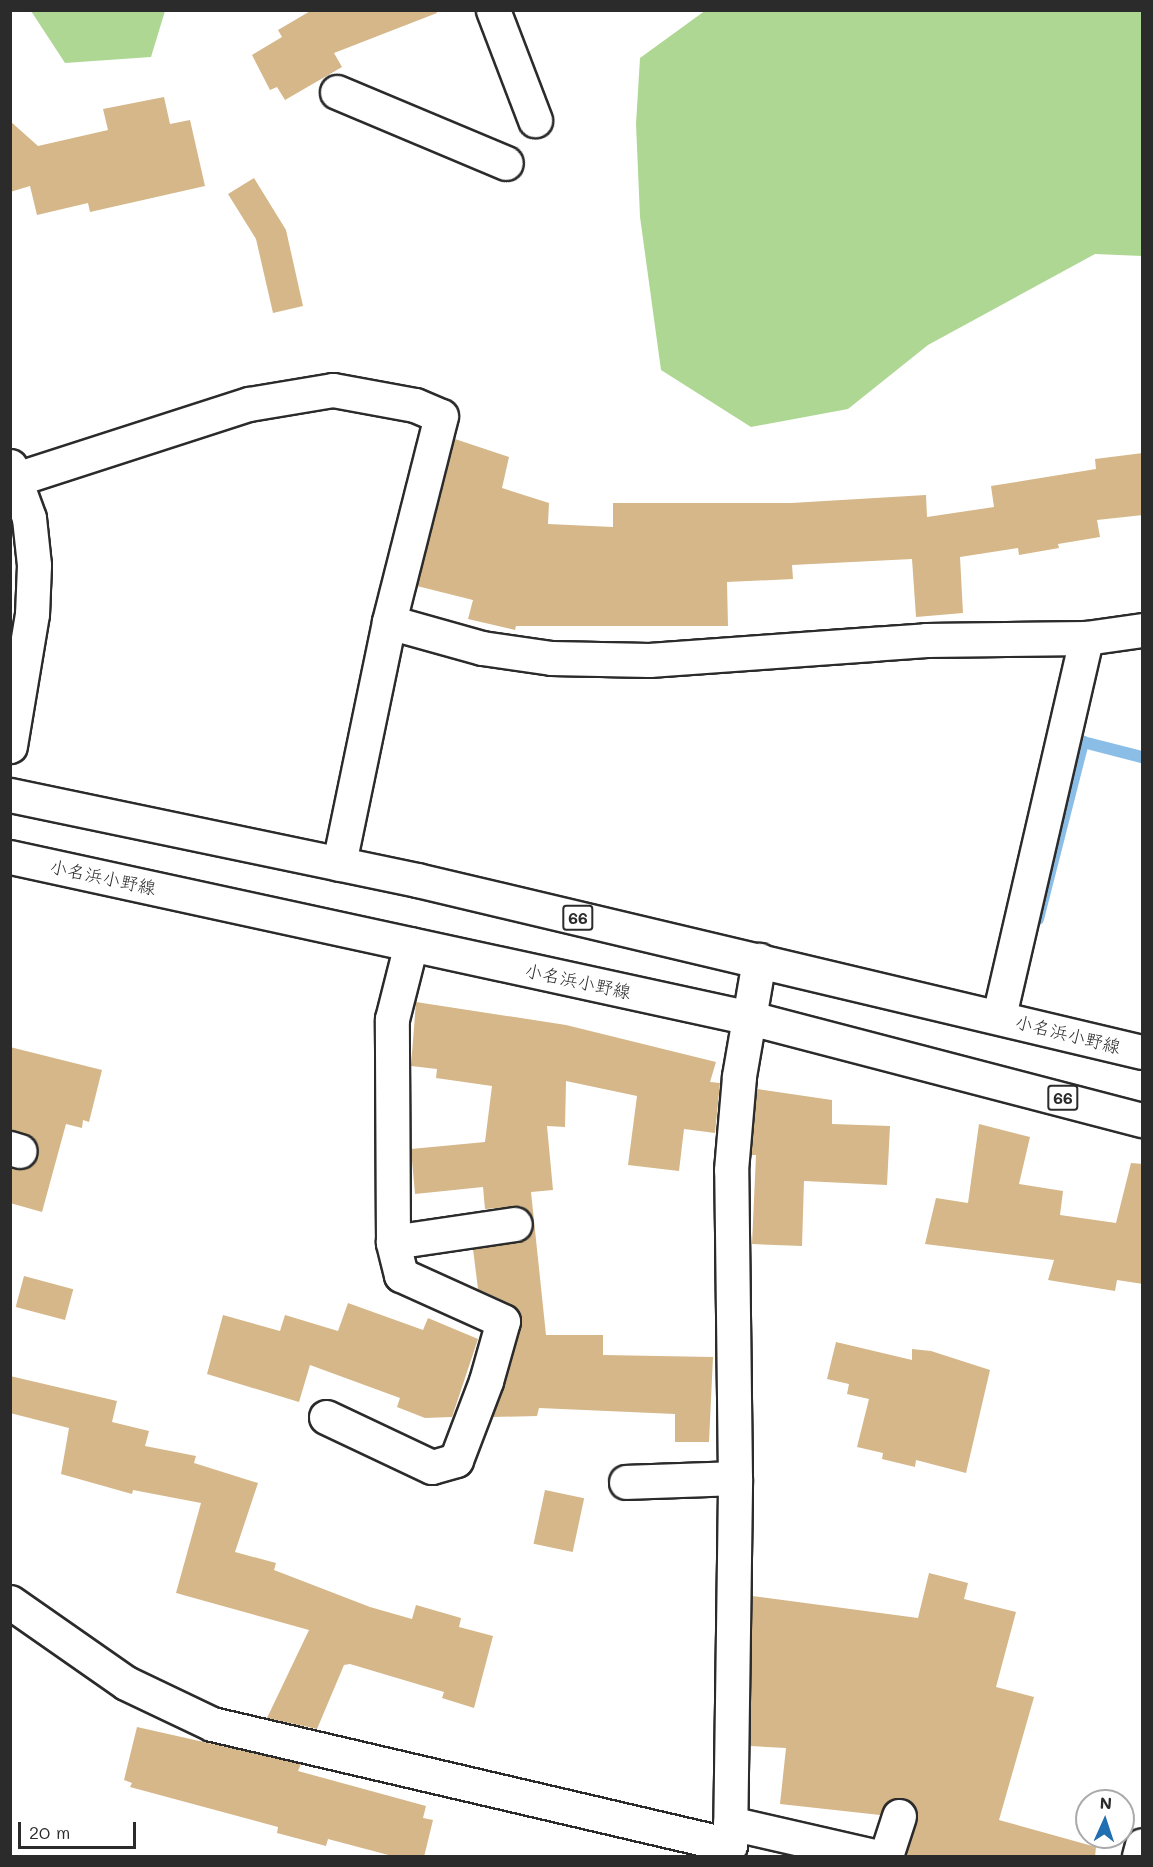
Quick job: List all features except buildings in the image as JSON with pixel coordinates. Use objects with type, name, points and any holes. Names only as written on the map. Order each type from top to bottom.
[{"type":"street","points":[[494,10],[535,120]]},
{"type":"street","points":[[337,92],[506,163]]},
{"type":"street","points":[[10,746],[32,614],[34,565],[29,518],[13,475],[249,404],[333,390],[415,405],[441,416],[389,622],[339,864]]},
{"type":"street","points":[[389,622],[482,648],[551,658],[649,660],[892,642],[1086,638],[1143,630]]},
{"type":"street","points":[[999,1016],[1086,638]]},
{"type":"street","name":"小名浜小野線","points":[[10,795],[339,864],[999,1016],[1143,1052]]},
{"type":"street","name":"小名浜小野線","points":[[10,857],[750,1018],[1143,1119]]},
{"type":"street","points":[[326,1417],[432,1467],[456,1460],[483,1391],[503,1321],[401,1275],[393,1242],[392,1019],[411,944]]},
{"type":"street","points":[[10,1602],[126,1683],[212,1724],[730,1845],[735,1478],[731,1170],[739,1076],[759,960]]},
{"type":"street","points":[[393,1242],[515,1224]]},
{"type":"street","points":[[626,1482],[735,1478]]},
{"type":"street","points":[[886,1857],[899,1816]]},
{"type":"street","points":[[730,1823],[874,1857]]},
{"type":"street","points":[[1139,1857],[1143,1845]]},
{"type":"green space","points":[[706,10],[1142,11],[1142,256],[1095,254],[928,345],[848,409],[751,427],[661,370],[640,217],[636,124],[640,58]]},
{"type":"green space","points":[[31,11],[165,11],[151,57],[65,63]]},
{"type":"waterway","points":[[1038,919],[1083,742],[1142,757]]}]
